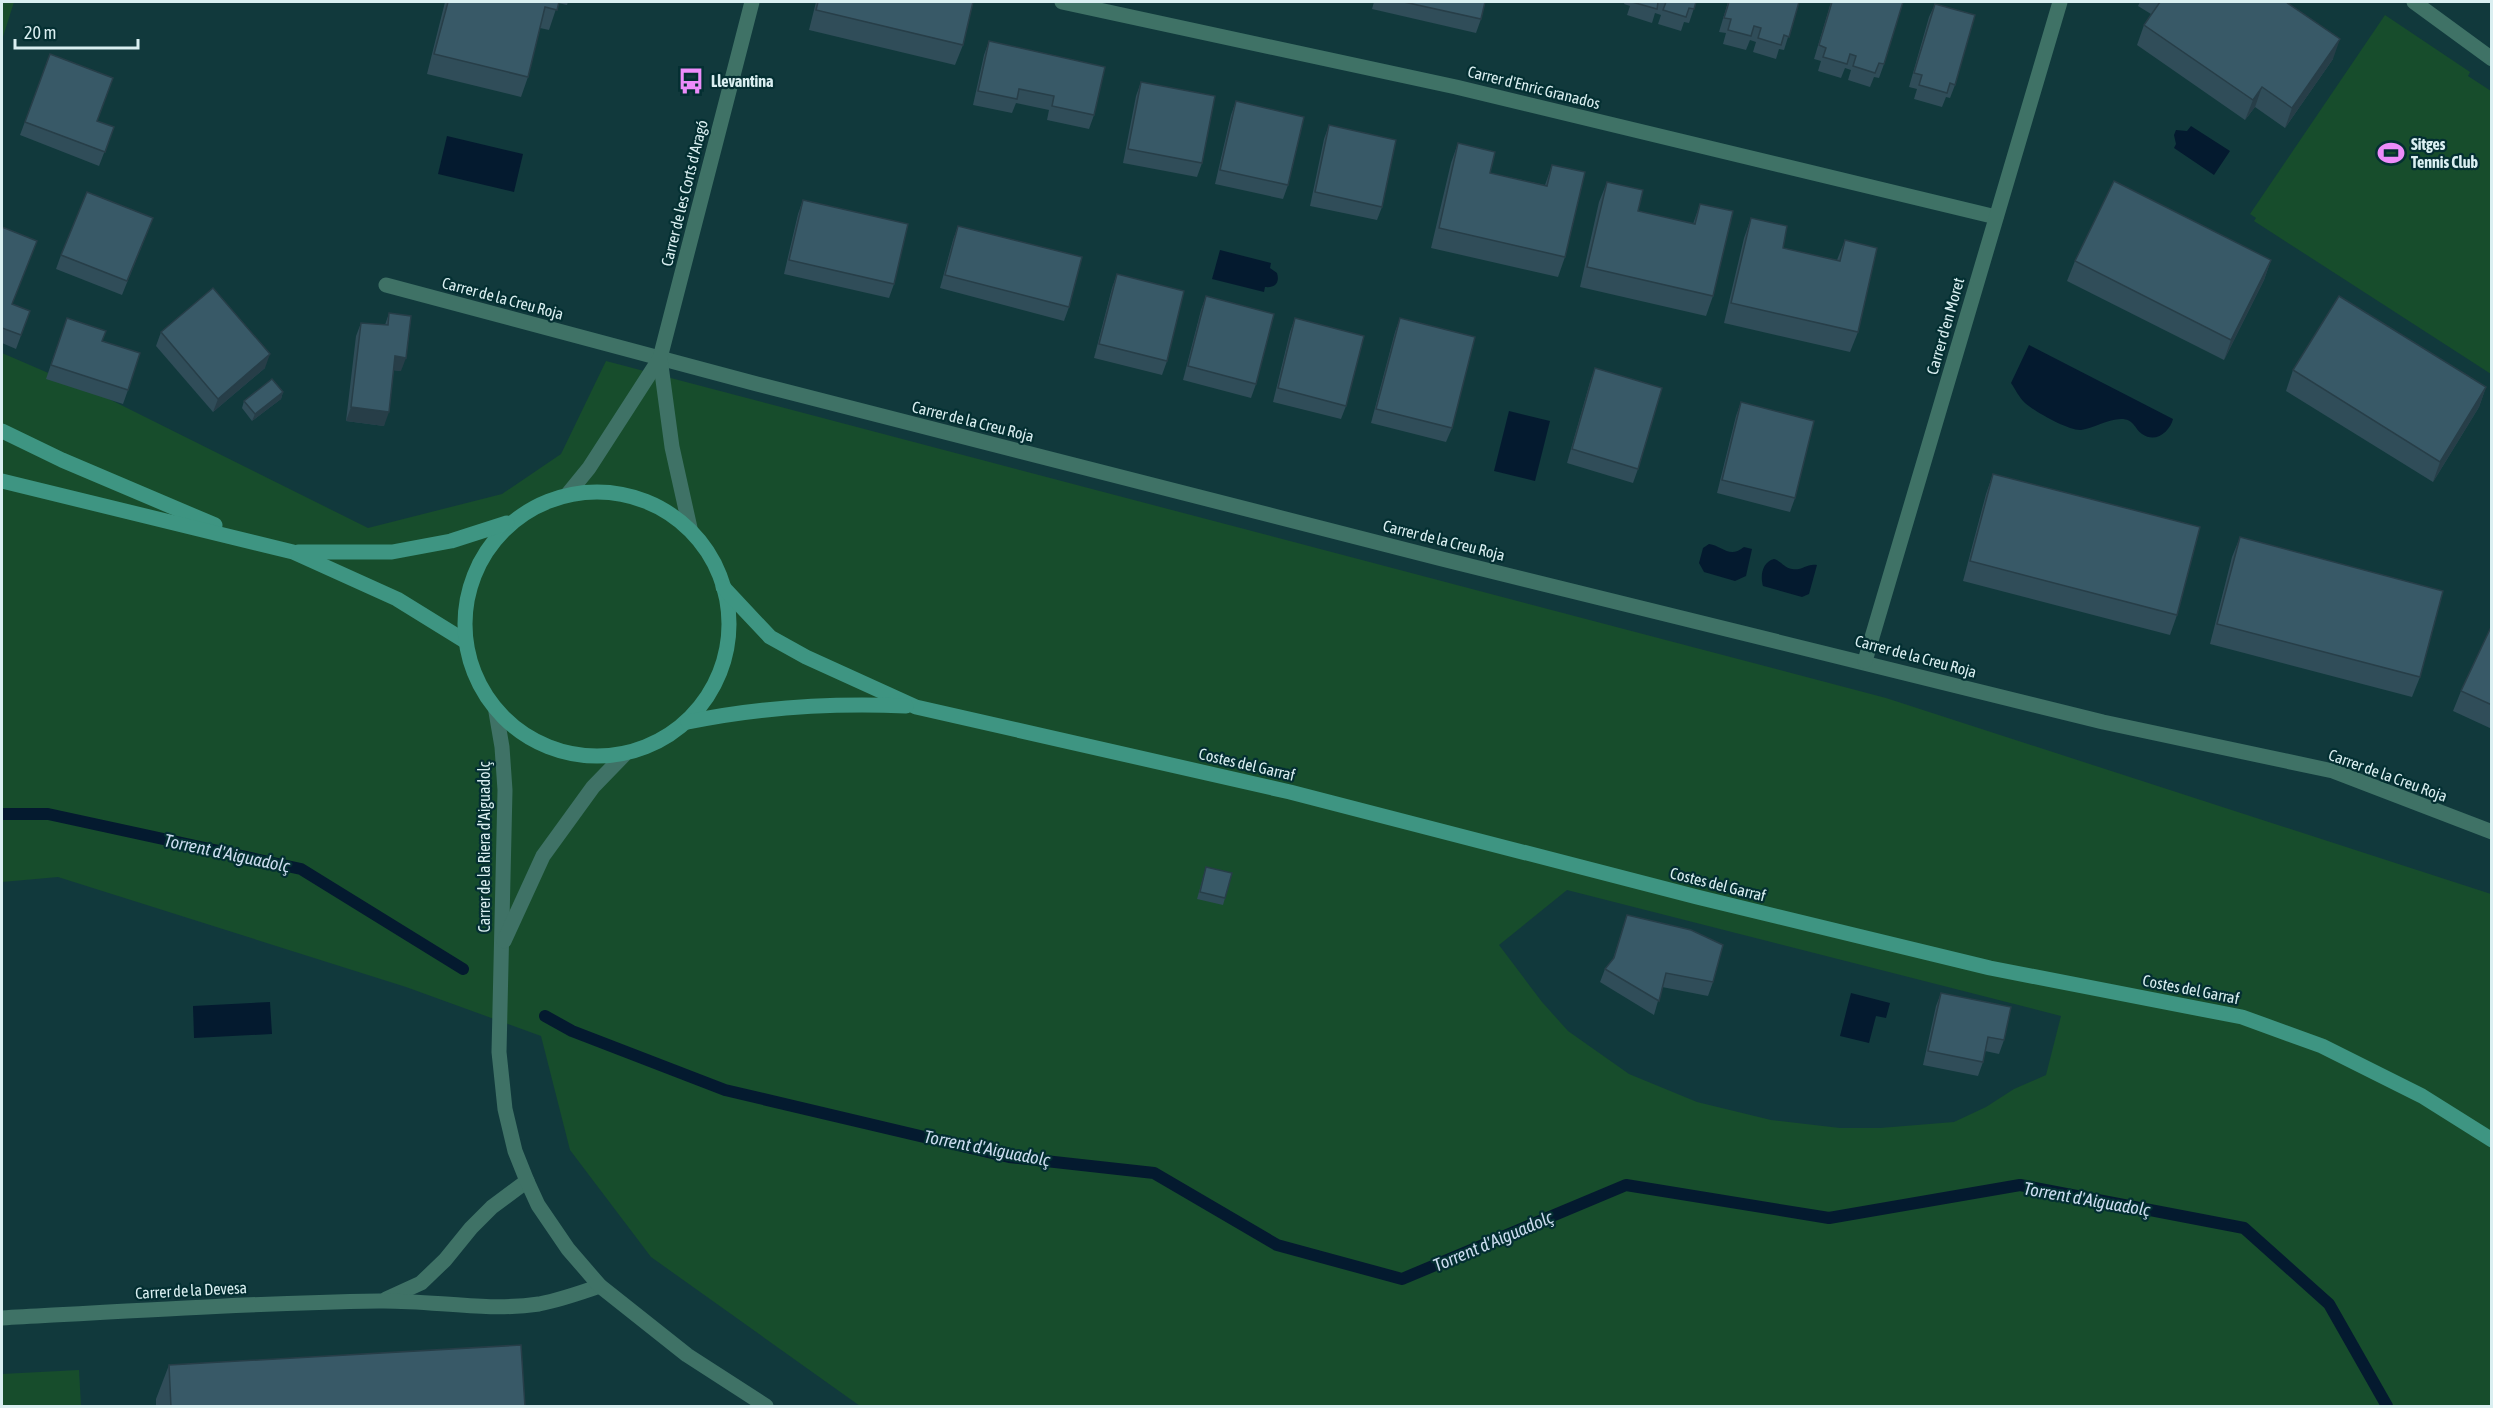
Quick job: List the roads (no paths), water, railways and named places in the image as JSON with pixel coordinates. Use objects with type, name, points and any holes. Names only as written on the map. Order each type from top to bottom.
[{"type":"main road","points":[[2,431],[62,460],[259,544]]},
{"type":"main road","points":[[2,481],[292,552],[397,599],[465,641]]},
{"type":"main road","points":[[292,552],[392,552],[452,541],[507,523],[534,507],[567,495],[596,491],[645,497],[666,509],[690,528],[706,549],[723,587],[729,644],[721,676],[702,707],[688,722],[673,734],[649,747],[624,755],[586,754],[551,747],[521,731],[495,712],[475,676],[465,641],[465,612],[473,574],[507,523]]},
{"type":"main road","points":[[723,587],[770,637],[806,657],[916,707]]},
{"type":"main road","points":[[688,722],[728,714],[801,707],[843,705],[916,707]]},
{"type":"main road","name":"Costes del Garraf","points":[[916,707],[1290,792],[1686,894],[1990,968],[2242,1017],[2322,1046],[2422,1096],[2492,1140]]},
{"type":"street","name":"Carrer de les Corts d'Aragó","points":[[567,495],[589,468],[660,358],[752,2]]},
{"type":"street","name":"Carrer d'Enric Granados","points":[[1062,2],[1456,87],[1996,217]]},
{"type":"street","name":"Carrer d'en Moret","points":[[1865,662],[2060,2]]},
{"type":"street","points":[[2414,2],[2492,59]]},
{"type":"street","name":"Carrer de la Creu Roja","points":[[386,285],[660,358],[1442,559],[2103,722],[2333,771],[2492,832]]},
{"type":"street","name":"Carrer de les Corts d'Aragó","points":[[660,358],[672,447],[690,528]]},
{"type":"street","name":"Carrer de la Riera d'Aiguadolç","points":[[495,712],[502,747],[505,790],[499,1052],[505,1109],[515,1151],[526,1181],[538,1205],[562,1240],[600,1286],[687,1355],[766,1407]]},
{"type":"street","name":"Carrer de la Riera d'Aiguadolç","points":[[502,947],[543,856],[593,787],[624,755]]},
{"type":"street","name":"Carrer de la Devesa","points":[[382,1301],[421,1283],[445,1260],[492,1207],[526,1181]]},
{"type":"street","name":"Carrer de la Devesa","points":[[2,1318],[237,1305],[382,1301],[462,1305],[537,1304],[600,1286]]},
{"type":"water","points":[[2191,126],[2230,151],[2214,175],[2174,148],[2176,130],[2187,131]]},
{"type":"water","points":[[447,136],[523,154],[514,192],[438,174]]},
{"type":"water","points":[[1220,250],[1271,263],[1270,268],[1277,273],[1277,282],[1274,286],[1265,287],[1264,292],[1212,279]]},
{"type":"water","points":[[2029,345],[2173,419],[2169,428],[2162,435],[2152,438],[2142,434],[2125,419],[2111,420],[2081,430],[2060,424],[2043,415],[2024,402],[2011,383]]},
{"type":"water","points":[[1509,411],[1550,421],[1535,481],[1494,471]]},
{"type":"water","points":[[1709,544],[1730,552],[1744,547],[1752,549],[1746,576],[1735,581],[1704,572],[1699,563],[1703,548]]},
{"type":"water","points":[[1774,559],[1792,569],[1817,565],[1809,594],[1802,597],[1763,586],[1764,566]]},
{"type":"water","points":[[1851,993],[1890,1003],[1886,1018],[1876,1016],[1869,1043],[1840,1036]]},
{"type":"water","points":[[270,1002],[272,1034],[194,1038],[193,1006]]},
{"type":"waterway","name":"Torrent d'Aiguadolç","points":[[2,814],[48,814],[301,869],[463,969]]},
{"type":"waterway","name":"Torrent d'Aiguadolç","points":[[545,1016],[572,1031],[725,1090],[1009,1157],[1154,1173],[1277,1245],[1402,1279],[1626,1185],[1829,1218],[2020,1185],[2244,1228],[2329,1304],[2387,1406]]},
{"type":"place","name":"Llevantina","points":[[691,81]]},
{"type":"place","name":"Sitges Tennis Club","points":[[2391,153]]}]
